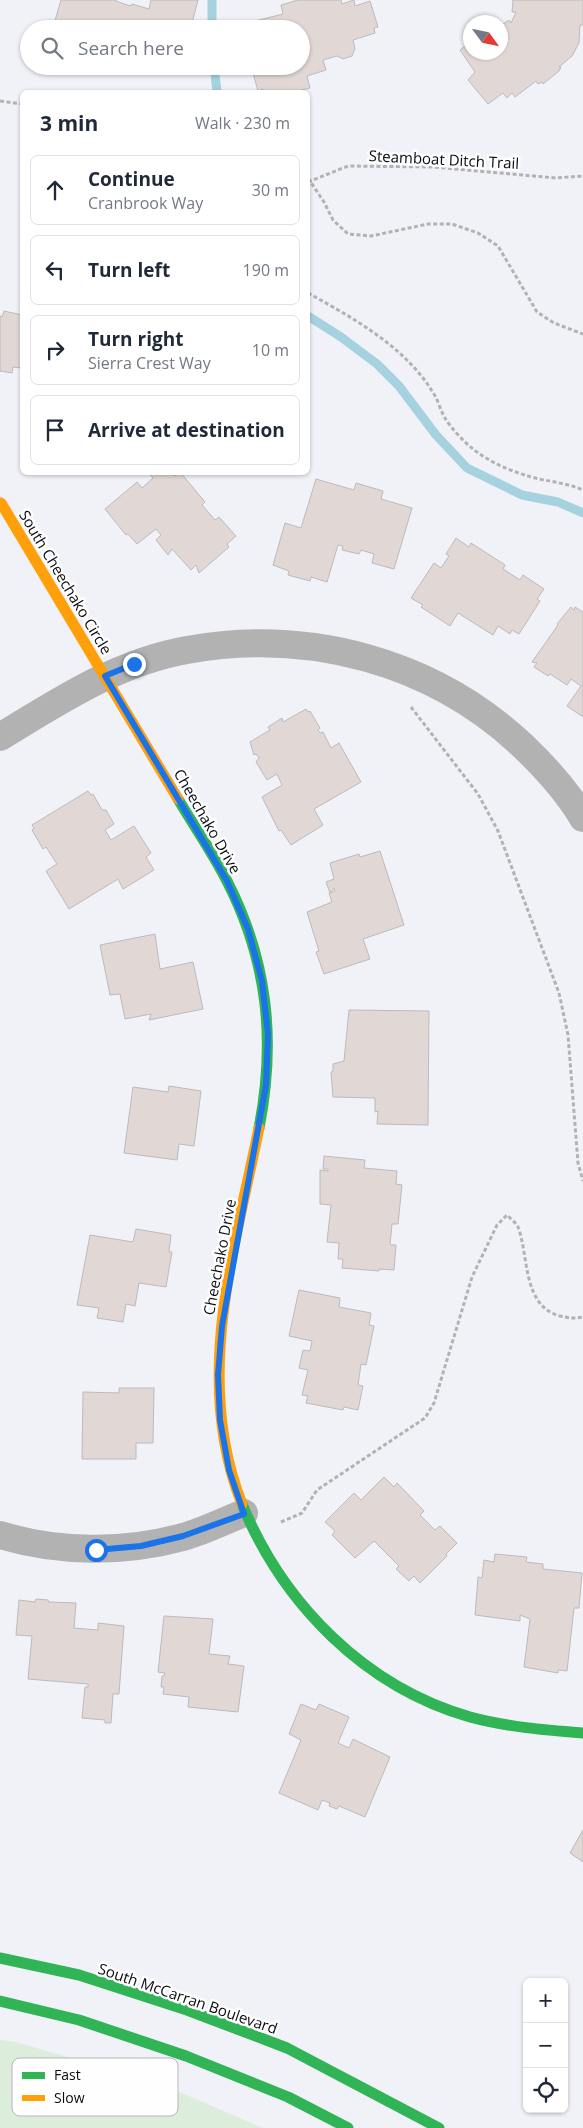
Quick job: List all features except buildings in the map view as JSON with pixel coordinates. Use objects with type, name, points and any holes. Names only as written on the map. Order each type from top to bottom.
[{"type":"street","name":"South Cheechako Circle","points":[[2,503],[105,676]]},
{"type":"street","points":[[0,737],[68,696],[105,676],[134,664],[186,650],[246,642],[300,644],[348,652],[402,669],[452,692],[501,726],[544,766],[583,818]]},
{"type":"street","name":"Cheechako Drive","points":[[105,676],[227,881],[248,929],[262,981],[268,1034],[266,1085],[222,1326],[218,1375],[220,1420],[228,1462],[249,1523],[265,1556],[294,1598],[328,1635],[367,1667],[411,1694],[455,1712],[507,1726],[583,1733]]},
{"type":"street","points":[[0,1535],[47,1546],[96,1550],[141,1546],[249,1523]]},
{"type":"street","name":"South McCarran Boulevard","points":[[0,1958],[79,1975],[187,2010],[250,2034],[286,2048],[439,2128]]},
{"type":"street","points":[[0,2001],[79,2020],[186,2056],[288,2096],[348,2128]]},
{"type":"path","points":[[0,101],[20,104]]},
{"type":"path","name":"Steamboat Ditch Trail","points":[[310,179],[348,166],[432,167],[556,178],[583,176]]},
{"type":"path","points":[[310,183],[333,220],[348,234],[371,236],[428,224],[452,224],[478,233],[498,246],[536,312],[554,323],[583,334]]},
{"type":"path","points":[[310,294],[379,336],[409,364],[432,391],[446,419],[472,448],[497,465],[583,490]]},
{"type":"path","points":[[410,705],[478,794],[498,831],[559,993],[568,1035],[578,1164],[583,1181]]},
{"type":"path","points":[[249,1523],[302,1513],[317,1490],[425,1418],[434,1404],[472,1277],[498,1225],[507,1215],[517,1226],[528,1278],[538,1300],[553,1314],[574,1319],[583,1317]]},
{"type":"green space","points":[[0,2040],[16,2042],[70,2058],[12,2058],[12,2116],[178,2116],[178,2091],[263,2128],[0,2128]]},
{"type":"waterway","points":[[212,0],[212,20]]},
{"type":"waterway","points":[[215,75],[217,90]]},
{"type":"waterway","points":[[310,317],[341,337],[377,364],[399,386],[436,435],[467,468],[522,495],[558,502],[583,513]]},
{"type":"traffic: fast","points":[[178,799],[227,881],[241,911],[260,971],[265,1002],[267,1064],[259,1128]]},
{"type":"traffic: fast","points":[[242,1504],[259,1541],[280,1575],[304,1607],[332,1637],[363,1663],[396,1685],[432,1703],[470,1717],[512,1726],[583,1733]]},
{"type":"traffic: fast","points":[[0,1958],[79,1975],[187,2010],[287,2048],[439,2128]]},
{"type":"traffic: fast","points":[[0,2001],[79,2020],[186,2056],[288,2097],[348,2128]]},
{"type":"traffic: slow","points":[[1,503],[178,799]]},
{"type":"traffic: slow","points":[[242,1504],[228,1458],[220,1411],[219,1364],[223,1316],[230,1269],[259,1128]]},
{"type":"route","points":[[96,1550],[141,1546],[183,1536],[244,1514],[229,1470],[220,1420],[218,1375],[222,1326],[266,1085],[268,1034],[262,981],[248,929],[227,881],[105,676],[134,664]]}]
